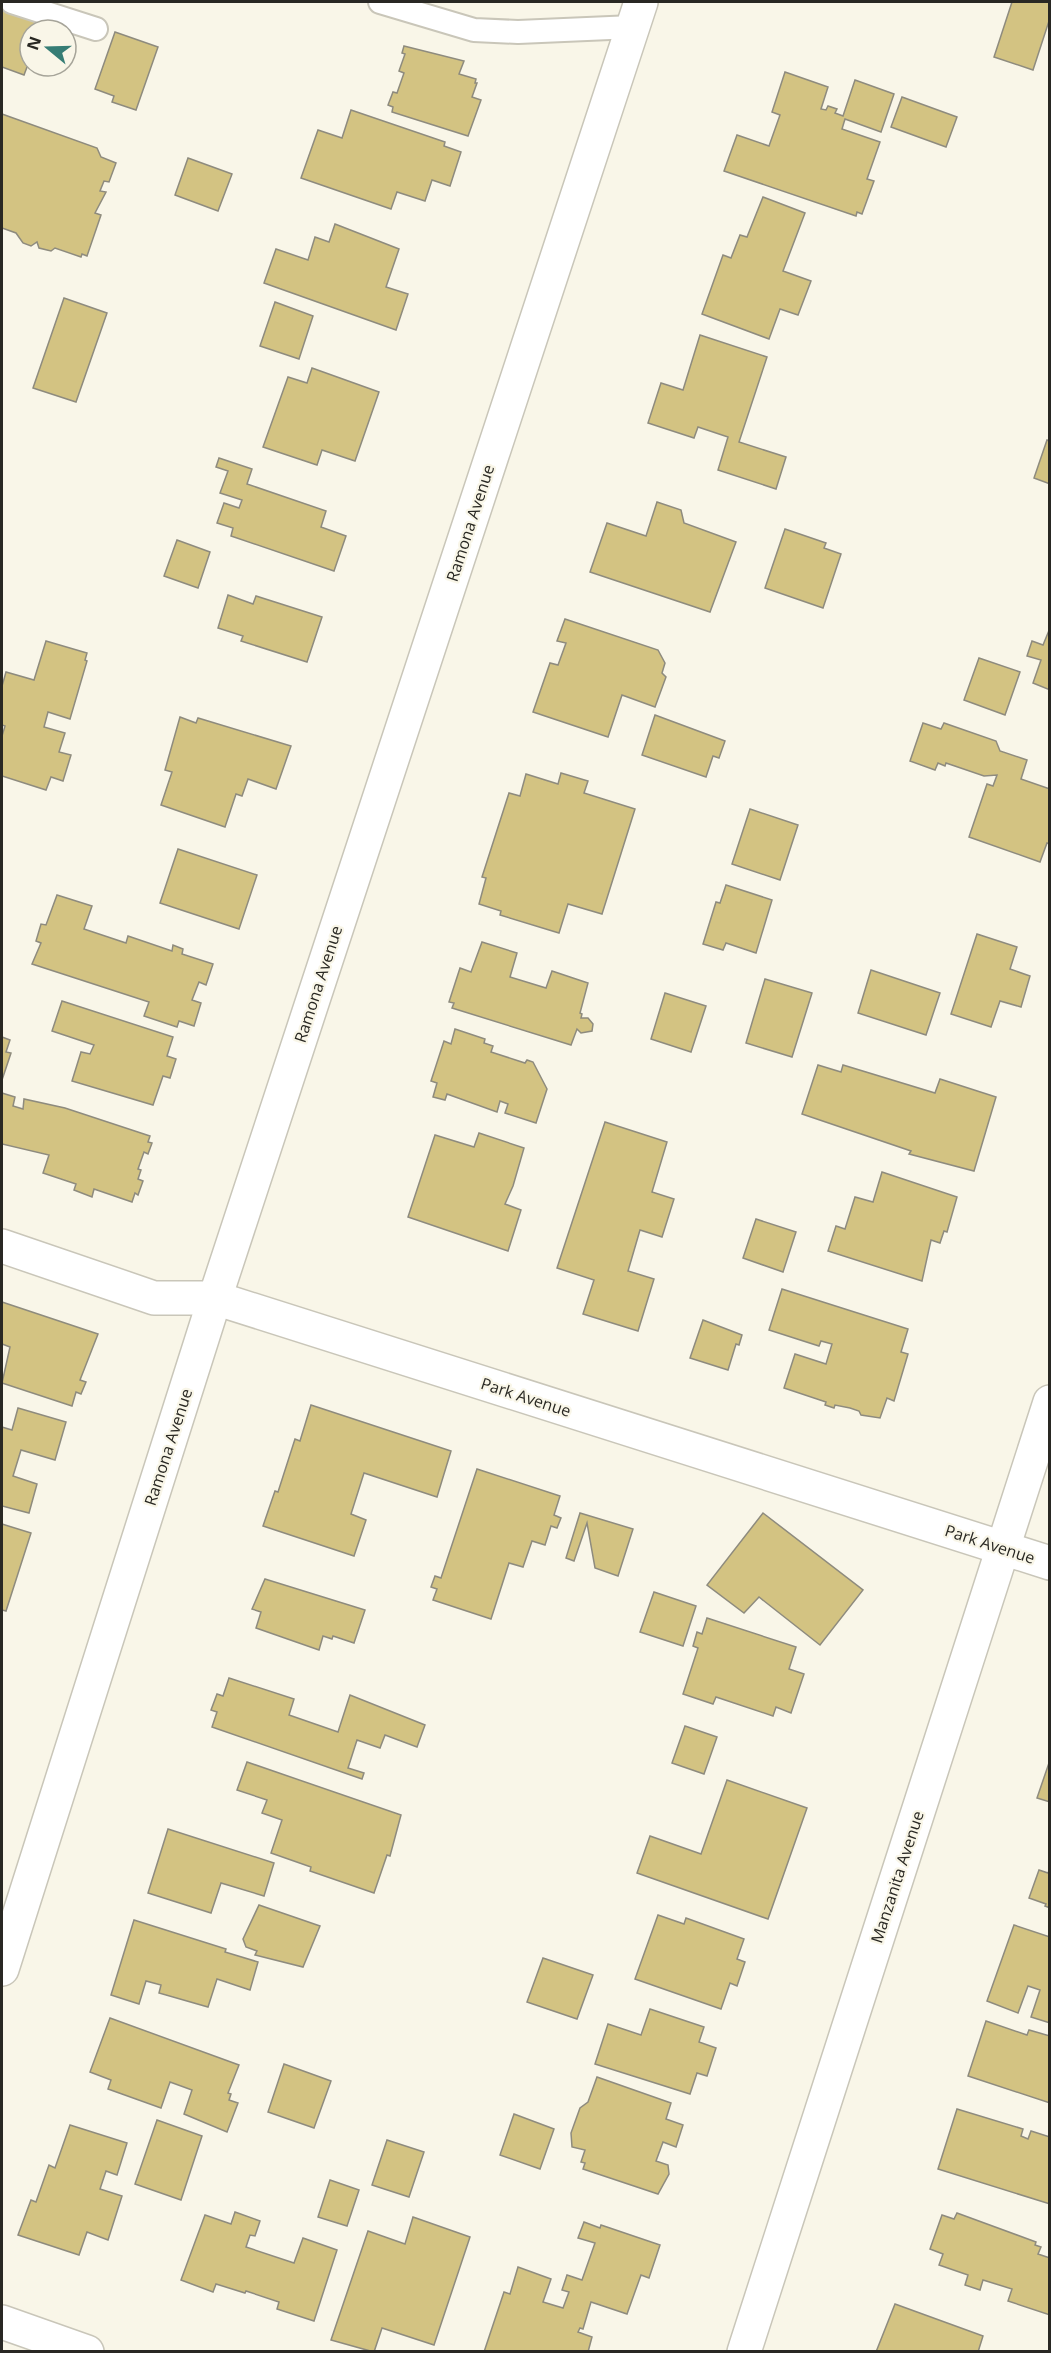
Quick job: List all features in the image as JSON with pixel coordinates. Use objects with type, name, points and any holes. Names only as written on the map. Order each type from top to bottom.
[{"type":"street","name":"Ramona Avenue","points":[[2,1969],[215,1298],[637,14]]},
{"type":"street","name":"Park Avenue","points":[[2,1246],[154,1298],[215,1298],[1050,1563]]},
{"type":"street","name":"Manzanita Avenue","points":[[744,2352],[1050,1402]]},
{"type":"street","points":[[2,2322],[87,2352]]},
{"type":"lane","points":[[12,2],[96,29]]},
{"type":"lane","points":[[380,2],[474,30],[518,32],[637,14]]},
{"type":"building","points":[[1012,2],[1050,2],[1050,18],[1033,70],[994,57]]},
{"type":"building","points":[[2,5],[5,7],[4,11],[24,18],[18,18],[18,73],[2,67]]},
{"type":"building","points":[[115,32],[158,47],[136,110],[112,102],[114,96],[95,89]]},
{"type":"building","points":[[404,46],[464,61],[459,74],[476,79],[475,83],[477,83],[472,97],[481,100],[468,136],[392,112],[393,107],[388,105],[393,92],[397,93],[404,73],[399,71],[405,54],[402,53]]},
{"type":"building","points":[[785,72],[828,87],[821,109],[826,110],[828,106],[837,109],[835,113],[843,116],[855,80],[894,94],[881,132],[845,119],[842,129],[880,142],[867,179],[874,181],[862,214],[857,212],[856,216],[724,171],[737,135],[769,146],[780,115],[772,112]]},
{"type":"building","points":[[902,97],[957,117],[946,147],[891,127]]},
{"type":"building","points":[[351,110],[445,142],[444,146],[461,152],[450,186],[432,180],[425,201],[397,192],[391,209],[301,178],[318,130],[342,138]]},
{"type":"building","points":[[2,114],[97,148],[101,157],[116,163],[109,182],[104,181],[100,191],[106,192],[95,213],[101,215],[87,256],[82,254],[81,257],[55,248],[51,251],[39,248],[37,242],[31,246],[23,243],[16,233],[2,228]]},
{"type":"building","points":[[188,158],[232,174],[218,211],[175,195]]},
{"type":"building","points":[[763,197],[805,213],[783,271],[811,281],[798,315],[780,309],[769,339],[702,314],[723,255],[731,258],[740,235],[747,237]]},
{"type":"building","points":[[335,224],[399,249],[386,287],[408,294],[396,330],[264,283],[276,249],[308,260],[315,237],[329,242]]},
{"type":"building","points":[[64,298],[107,313],[76,402],[33,388]]},
{"type":"building","points":[[275,302],[313,316],[299,359],[260,346]]},
{"type":"building","points":[[700,335],[767,357],[739,442],[786,457],[776,489],[718,470],[728,437],[698,427],[694,438],[648,423],[661,383],[683,390]]},
{"type":"building","points":[[312,368],[379,392],[355,461],[322,450],[317,465],[263,447],[288,377],[307,383]]},
{"type":"building","points":[[1047,440],[1050,441],[1050,484],[1034,478]]},
{"type":"building","points":[[219,458],[252,469],[247,484],[326,511],[321,527],[346,536],[334,571],[231,536],[233,528],[217,523],[224,503],[239,508],[242,500],[220,493],[228,471],[216,467]]},
{"type":"building","points":[[657,502],[681,510],[684,523],[736,542],[710,612],[590,572],[607,523],[646,536]]},
{"type":"building","points":[[785,529],[826,543],[824,548],[841,554],[823,608],[765,588]]},
{"type":"building","points":[[177,540],[210,552],[198,588],[164,576]]},
{"type":"building","points":[[228,595],[253,604],[256,596],[322,617],[307,662],[241,641],[243,636],[218,628]]},
{"type":"building","points":[[565,619],[658,650],[665,663],[662,673],[666,677],[655,707],[622,695],[608,737],[533,712],[550,663],[558,665],[566,643],[557,641]]},
{"type":"building","points":[[1050,628],[1050,690],[1033,683],[1041,660],[1027,656],[1032,641],[1043,645]]},
{"type":"building","points":[[46,641],[87,653],[85,660],[87,661],[70,719],[48,712],[44,727],[65,733],[59,752],[71,755],[63,781],[51,777],[46,790],[2,776],[2,736],[5,726],[2,725],[2,686],[6,672],[34,680]]},
{"type":"building","points":[[979,658],[1020,672],[1005,715],[964,700]]},
{"type":"building","points":[[655,715],[725,741],[719,758],[713,756],[706,777],[642,755]]},
{"type":"building","points":[[180,717],[196,723],[198,718],[291,746],[276,789],[248,779],[242,796],[236,794],[225,827],[161,805],[172,772],[165,770]]},
{"type":"building","points":[[923,723],[941,729],[944,723],[996,741],[1000,751],[1027,760],[1021,779],[1050,789],[1050,844],[1047,843],[1040,862],[969,837],[987,784],[993,786],[997,775],[984,776],[946,763],[945,766],[938,763],[935,770],[910,761]]},
{"type":"building","points":[[561,773],[588,781],[584,793],[635,809],[602,914],[568,904],[559,933],[500,915],[501,911],[479,904],[486,878],[482,877],[509,793],[520,796],[526,774],[558,784]]},
{"type":"building","points":[[750,809],[798,825],[780,880],[732,864]]},
{"type":"building","points":[[178,849],[257,875],[239,929],[160,903]]},
{"type":"building","points":[[726,885],[772,900],[756,953],[726,943],[723,950],[703,944],[716,902],[720,903]]},
{"type":"building","points":[[57,895],[92,906],[84,929],[126,943],[128,936],[172,951],[173,945],[183,949],[182,954],[213,964],[206,985],[199,982],[192,1000],[201,1003],[194,1026],[179,1021],[177,1027],[144,1016],[149,1002],[32,964],[41,943],[36,941],[41,924],[46,925]]},
{"type":"building","points":[[977,934],[1017,947],[1010,969],[1030,976],[1021,1007],[1000,1001],[991,1027],[951,1014]]},
{"type":"building","points":[[482,942],[517,953],[510,977],[546,988],[552,971],[588,983],[580,1013],[581,1018],[588,1018],[593,1024],[592,1031],[581,1033],[577,1029],[571,1045],[452,1008],[454,1003],[449,1002],[460,968],[471,972]]},
{"type":"building","points":[[871,970],[940,993],[926,1035],[858,1013]]},
{"type":"building","points":[[765,979],[812,993],[792,1057],[746,1043]]},
{"type":"building","points":[[665,993],[706,1006],[691,1052],[651,1039]]},
{"type":"building","points":[[62,1001],[173,1037],[167,1056],[176,1059],[170,1078],[163,1076],[153,1105],[72,1081],[81,1052],[90,1054],[94,1045],[52,1031]]},
{"type":"building","points":[[455,1029],[485,1039],[484,1043],[493,1046],[491,1052],[525,1063],[527,1060],[533,1062],[547,1089],[536,1123],[505,1113],[508,1104],[500,1101],[497,1112],[447,1094],[445,1100],[433,1097],[437,1083],[431,1081],[444,1041],[451,1044]]},
{"type":"building","points":[[2,1037],[10,1040],[6,1052],[11,1053],[2,1080]]},
{"type":"building","points":[[818,1065],[841,1072],[843,1065],[935,1093],[940,1079],[996,1097],[974,1171],[909,1154],[911,1151],[802,1114]]},
{"type":"building","points":[[2,1093],[15,1097],[13,1106],[23,1109],[24,1099],[65,1108],[150,1136],[148,1142],[152,1143],[148,1154],[144,1152],[138,1169],[141,1170],[138,1179],[143,1181],[138,1195],[135,1193],[132,1202],[94,1189],[92,1197],[74,1190],[76,1184],[43,1173],[49,1155],[2,1144]]},
{"type":"building","points":[[605,1122],[667,1142],[652,1192],[674,1199],[662,1237],[640,1230],[628,1271],[654,1279],[638,1331],[583,1314],[594,1280],[557,1268]]},
{"type":"building","points":[[479,1133],[524,1148],[505,1204],[521,1210],[508,1251],[408,1217],[435,1135],[474,1147]]},
{"type":"building","points":[[882,1172],[957,1197],[947,1232],[944,1231],[940,1243],[931,1240],[922,1281],[828,1251],[836,1226],[845,1229],[855,1197],[873,1202]]},
{"type":"building","points":[[756,1219],[796,1232],[783,1272],[743,1258]]},
{"type":"building","points":[[782,1289],[908,1329],[901,1352],[908,1354],[894,1401],[887,1398],[880,1418],[861,1415],[859,1411],[850,1408],[835,1405],[834,1408],[825,1405],[826,1402],[784,1388],[795,1354],[826,1364],[832,1344],[821,1341],[819,1346],[769,1330]]},
{"type":"building","points":[[2,1302],[98,1334],[80,1380],[86,1382],[81,1394],[76,1392],[72,1406],[2,1383],[10,1347],[2,1344]]},
{"type":"building","points":[[703,1320],[742,1335],[739,1345],[736,1344],[728,1370],[690,1358]]},
{"type":"building","points":[[311,1405],[451,1451],[437,1497],[364,1473],[351,1514],[366,1520],[354,1556],[263,1526],[275,1491],[278,1492],[295,1439],[300,1441]]},
{"type":"building","points":[[18,1408],[66,1422],[55,1460],[21,1450],[13,1476],[37,1484],[29,1513],[2,1506],[2,1427],[12,1430]]},
{"type":"building","points":[[477,1469],[560,1496],[554,1515],[561,1518],[557,1528],[551,1526],[545,1545],[532,1541],[523,1567],[509,1563],[491,1619],[433,1600],[437,1589],[431,1587],[435,1576],[441,1578]]},
{"type":"building","points":[[580,1513],[633,1529],[618,1576],[595,1568],[587,1523],[574,1561],[566,1558]]},
{"type":"building","points":[[763,1513],[863,1590],[820,1645],[759,1597],[744,1613],[707,1585]]},
{"type":"building","points":[[2,1524],[31,1533],[6,1611],[2,1610]]},
{"type":"building","points":[[265,1579],[365,1610],[354,1643],[333,1636],[332,1639],[323,1636],[319,1650],[256,1628],[261,1612],[252,1609]]},
{"type":"building","points":[[654,1592],[696,1606],[683,1646],[640,1632]]},
{"type":"building","points":[[707,1618],[796,1647],[789,1669],[804,1674],[791,1713],[776,1707],[773,1716],[716,1697],[713,1704],[683,1694],[698,1648],[693,1646],[697,1632],[702,1634]]},
{"type":"building","points":[[229,1678],[294,1699],[289,1715],[338,1732],[350,1695],[425,1725],[417,1747],[385,1735],[380,1748],[357,1740],[348,1768],[364,1773],[362,1779],[212,1727],[217,1712],[211,1710],[217,1694],[223,1696]]},
{"type":"building","points":[[685,1726],[717,1737],[704,1774],[672,1763]]},
{"type":"building","points":[[1050,1760],[1050,1802],[1037,1798]]},
{"type":"building","points":[[247,1762],[401,1815],[390,1856],[387,1855],[374,1893],[310,1871],[311,1867],[271,1853],[282,1820],[262,1813],[267,1800],[237,1790]]},
{"type":"building","points":[[727,1780],[807,1808],[768,1919],[637,1873],[650,1836],[701,1854]]},
{"type":"building","points":[[168,1829],[274,1863],[264,1896],[221,1883],[211,1913],[148,1893]]},
{"type":"building","points":[[1050,1868],[1050,1908],[1045,1906],[1046,1904],[1029,1898],[1039,1870],[1048,1873]]},
{"type":"building","points":[[259,1905],[320,1926],[303,1967],[255,1955],[257,1951],[246,1947],[243,1939]]},
{"type":"building","points":[[658,1915],[684,1924],[686,1918],[744,1939],[737,1959],[745,1962],[737,1986],[730,1983],[721,2009],[635,1979]]},
{"type":"building","points":[[134,1920],[226,1949],[225,1952],[258,1962],[250,1990],[217,1979],[208,2007],[159,1993],[161,1985],[146,1981],[139,2004],[111,1995]]},
{"type":"building","points":[[1014,1925],[1050,1937],[1050,2023],[1031,2017],[1040,1990],[1028,1986],[1018,2013],[987,2001]]},
{"type":"building","points":[[543,1958],[593,1975],[577,2019],[527,2002]]},
{"type":"building","points":[[650,2009],[704,2027],[699,2042],[716,2048],[707,2076],[697,2073],[690,2094],[595,2064],[608,2024],[641,2035]]},
{"type":"building","points":[[110,2018],[239,2065],[228,2093],[231,2094],[229,2100],[238,2103],[227,2132],[184,2114],[192,2090],[170,2082],[161,2108],[108,2089],[111,2080],[90,2072]]},
{"type":"building","points":[[986,2021],[1027,2035],[1029,2030],[1050,2036],[1050,2103],[968,2076]]},
{"type":"building","points":[[284,2064],[331,2081],[314,2128],[268,2112]]},
{"type":"building","points":[[597,2077],[671,2103],[666,2119],[683,2125],[676,2147],[663,2142],[656,2161],[668,2165],[669,2174],[658,2194],[583,2169],[585,2163],[581,2162],[585,2150],[572,2147],[571,2133],[580,2108],[588,2102]]},
{"type":"building","points":[[957,2109],[1023,2129],[1021,2136],[1028,2139],[1031,2131],[1050,2137],[1050,2204],[938,2169]]},
{"type":"building","points":[[514,2114],[554,2129],[540,2169],[500,2155]]},
{"type":"building","points":[[157,2120],[202,2136],[181,2200],[135,2184]]},
{"type":"building","points":[[70,2125],[127,2143],[117,2175],[106,2171],[100,2189],[122,2196],[108,2240],[87,2232],[79,2255],[18,2235],[31,2200],[36,2202],[49,2165],[55,2168]]},
{"type":"building","points":[[387,2140],[424,2152],[409,2197],[372,2185]]},
{"type":"building","points":[[330,2180],[359,2190],[347,2226],[318,2217]]},
{"type":"building","points":[[235,2212],[260,2221],[255,2236],[250,2235],[246,2247],[294,2263],[303,2238],[337,2250],[314,2321],[277,2309],[279,2302],[246,2291],[245,2293],[216,2284],[213,2292],[181,2280],[205,2215],[231,2224]]},
{"type":"building","points":[[957,2213],[1036,2242],[1035,2245],[1041,2247],[1038,2254],[1050,2258],[1050,2315],[1008,2301],[1012,2289],[983,2280],[980,2290],[965,2285],[968,2275],[939,2265],[943,2254],[930,2249],[942,2215],[954,2219]]},
{"type":"building","points":[[413,2217],[470,2237],[434,2345],[382,2328],[374,2352],[331,2340],[368,2231],[405,2244]]},
{"type":"building","points":[[584,2222],[600,2228],[601,2225],[660,2245],[649,2278],[641,2275],[627,2314],[591,2302],[583,2329],[580,2328],[578,2332],[592,2337],[588,2352],[484,2352],[504,2292],[510,2294],[518,2267],[551,2279],[543,2302],[563,2308],[569,2292],[562,2290],[567,2275],[582,2280],[595,2243],[578,2238]]},
{"type":"building","points":[[895,2304],[983,2336],[978,2352],[876,2352]]}]
